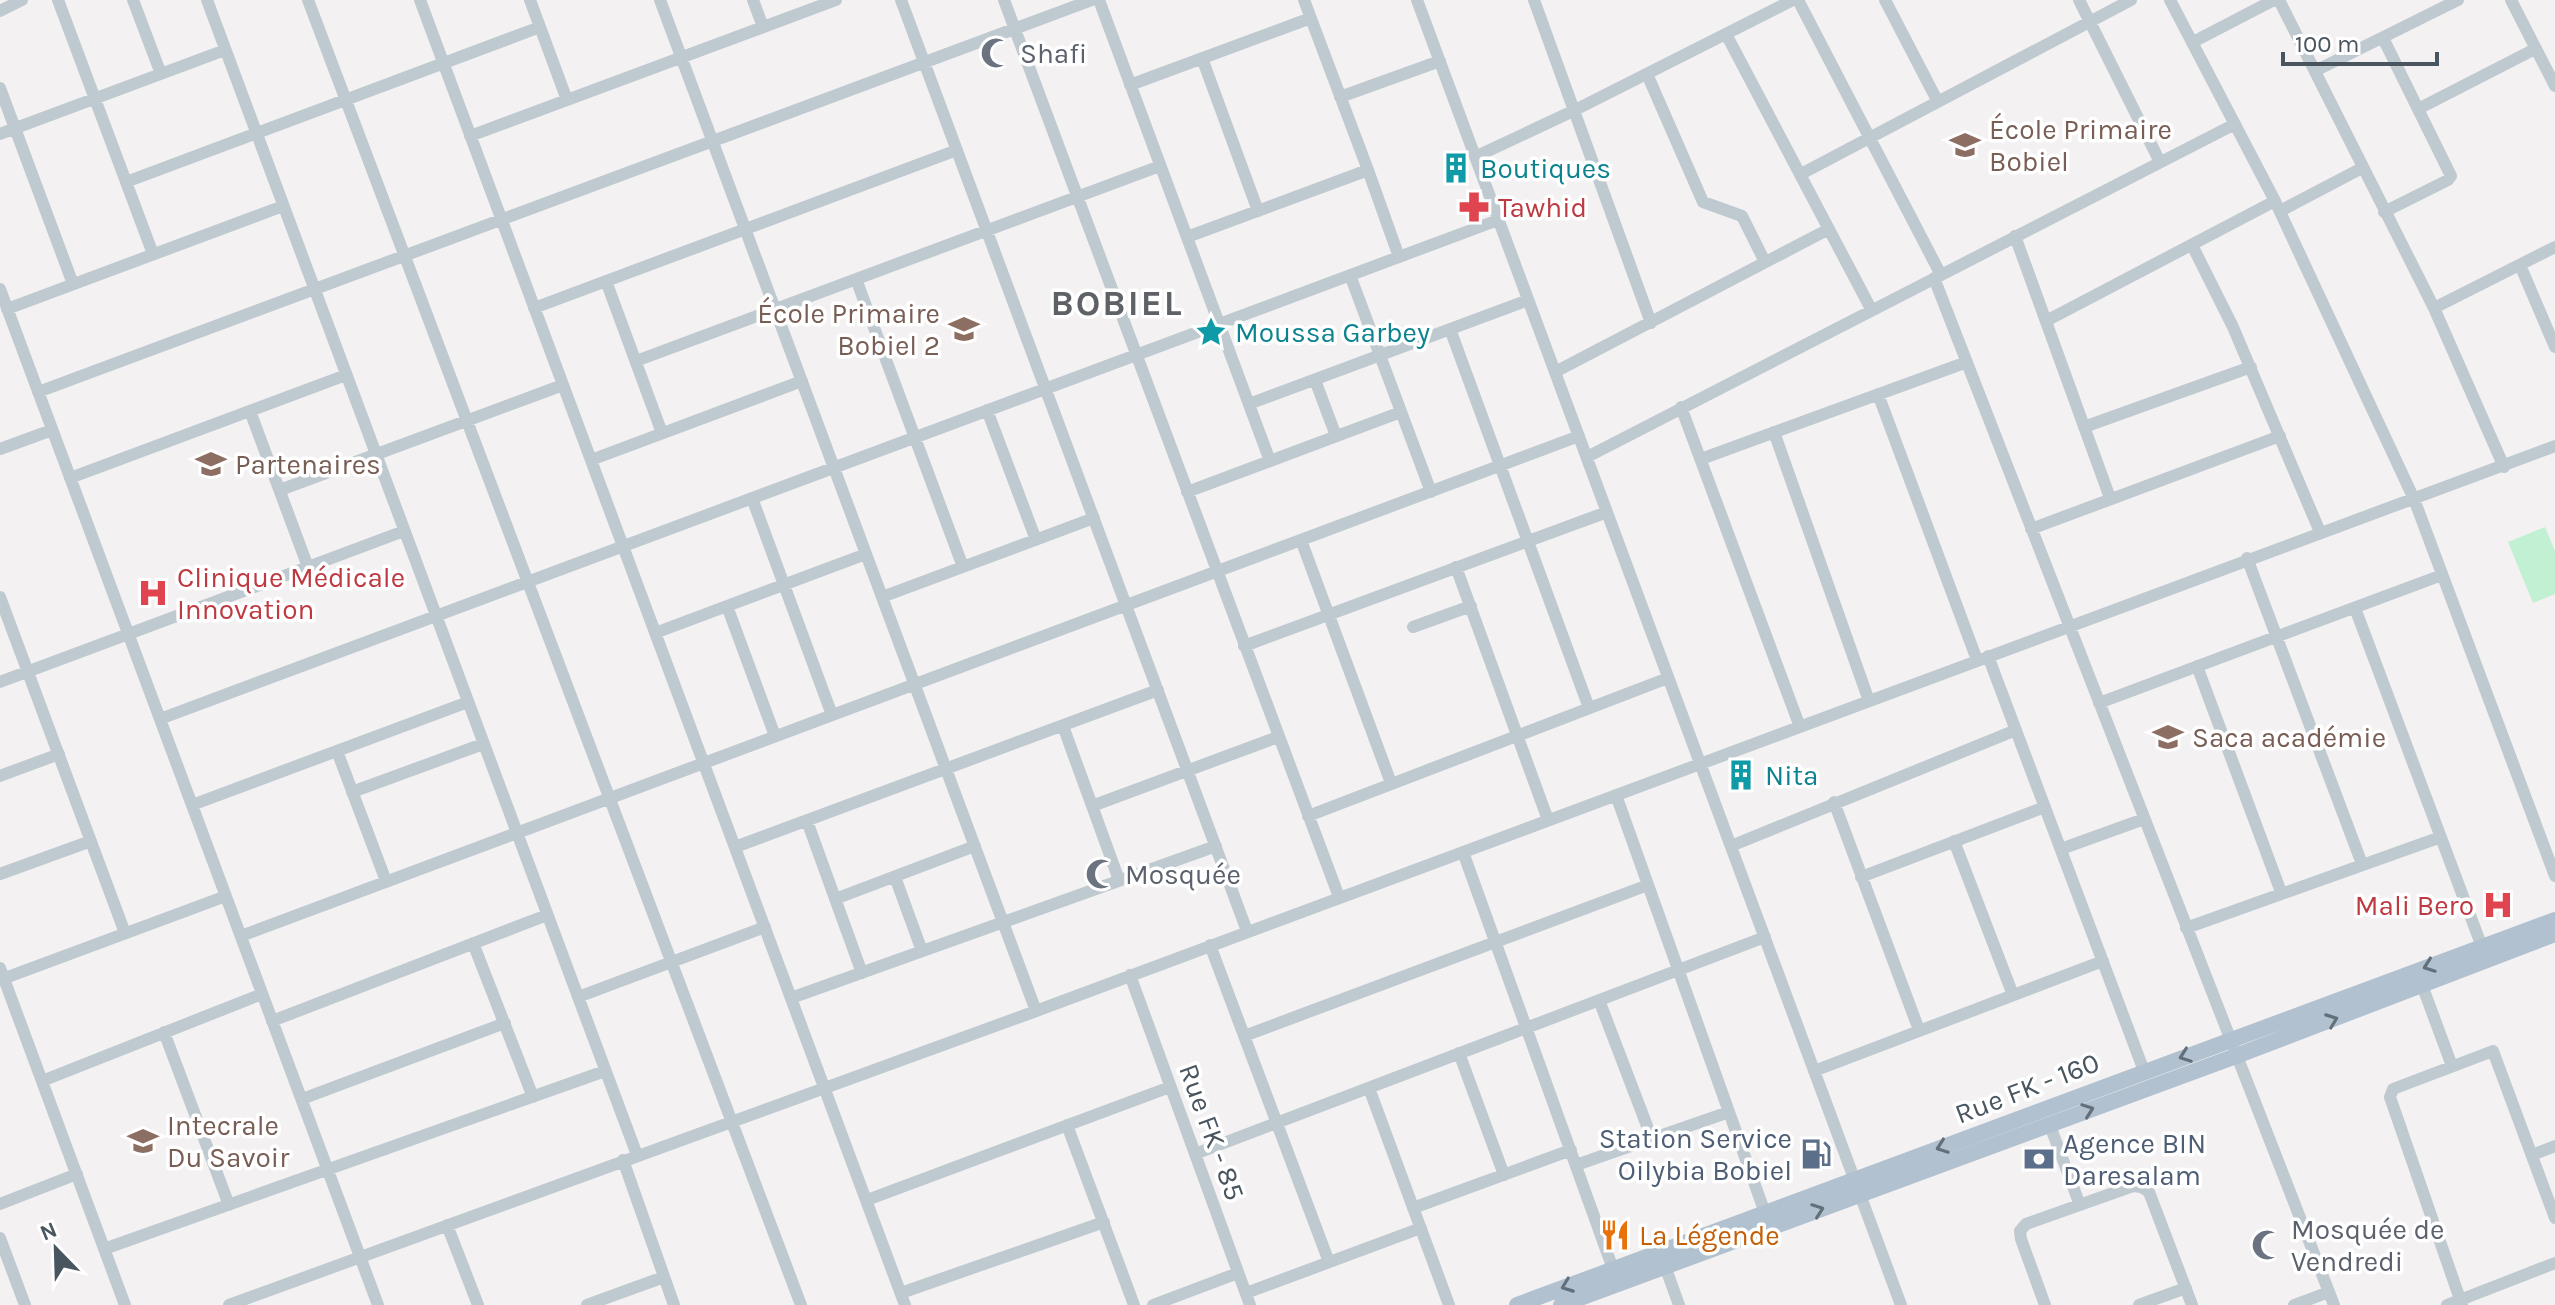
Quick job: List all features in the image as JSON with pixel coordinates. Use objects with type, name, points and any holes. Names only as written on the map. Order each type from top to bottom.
[{"type":"main road","name":"Rue FK - 160","points":[[1561,1305],[1665,1266],[2144,1071],[2555,920]]},
{"type":"main road","name":"Rue FK - 160","points":[[1517,1305],[1765,1213],[1857,1187],[2049,1123],[2236,1056],[2555,934]]},
{"type":"street","points":[[0,11],[22,0]]},
{"type":"street","points":[[58,0],[153,254]]},
{"type":"street","points":[[133,0],[161,74]]},
{"type":"street","points":[[207,0],[637,1155]]},
{"type":"street","points":[[308,0],[801,1305]]},
{"type":"street","points":[[420,0],[903,1299],[1104,1222]]},
{"type":"street","points":[[530,0],[567,100]]},
{"type":"street","points":[[660,0],[1036,1011]]},
{"type":"street","points":[[753,0],[763,27]]},
{"type":"street","points":[[470,136],[836,0]]},
{"type":"street","points":[[901,0],[1247,931]]},
{"type":"street","points":[[1004,0],[1339,897]]},
{"type":"street","points":[[38,392],[1092,0]]},
{"type":"street","points":[[1099,0],[1270,461]]},
{"type":"street","points":[[1304,0],[1399,257]]},
{"type":"street","points":[[1417,0],[1901,1305]]},
{"type":"street","points":[[1534,0],[1651,323]]},
{"type":"street","points":[[1885,0],[1938,102]]},
{"type":"street","points":[[2079,0],[2160,162]]},
{"type":"street","points":[[1801,174],[2131,0]]},
{"type":"street","points":[[2170,0],[2278,206],[2414,499],[2555,876]]},
{"type":"street","points":[[2193,42],[2276,0],[2434,308],[2504,467]]},
{"type":"street","points":[[2315,71],[2458,0]]},
{"type":"street","points":[[2511,0],[2555,86]]},
{"type":"street","points":[[1475,157],[1573,111],[1788,1],[1871,138],[1937,276],[2031,529],[2334,1305]]},
{"type":"street","points":[[1130,85],[1311,18]]},
{"type":"street","points":[[126,182],[540,27]]},
{"type":"street","points":[[1726,34],[1871,309]]},
{"type":"street","points":[[2383,38],[2451,178],[2384,212]]},
{"type":"street","points":[[2418,109],[2535,49]]},
{"type":"street","points":[[0,134],[225,50]]},
{"type":"street","points":[[1202,58],[1258,211]]},
{"type":"street","points":[[1340,97],[1440,61]]},
{"type":"street","points":[[1647,74],[1703,202],[1742,216],[1765,262]]},
{"type":"street","points":[[0,88],[73,284]]},
{"type":"street","points":[[1587,457],[2235,124]]},
{"type":"street","points":[[534,308],[957,150]]},
{"type":"street","points":[[636,361],[1160,166]]},
{"type":"street","points":[[2046,321],[2192,245],[2362,168]]},
{"type":"street","points":[[1187,237],[1368,170]]},
{"type":"street","points":[[7,309],[283,206]]},
{"type":"street","points":[[160,719],[1498,220]]},
{"type":"street","points":[[1555,372],[1829,229]]},
{"type":"street","points":[[2015,236],[2110,498]]},
{"type":"street","points":[[2192,245],[2251,367],[2320,532]]},
{"type":"street","points":[[2434,308],[2555,247]]},
{"type":"street","points":[[2520,265],[2555,345]]},
{"type":"street","points":[[1350,275],[1431,492]]},
{"type":"street","points":[[856,279],[963,567]]},
{"type":"street","points":[[606,281],[662,433]]},
{"type":"street","points":[[0,289],[378,1305]]},
{"type":"street","points":[[1249,404],[1528,300]]},
{"type":"street","points":[[1450,329],[1589,708]]},
{"type":"street","points":[[1701,459],[1967,362]]},
{"type":"street","points":[[2084,427],[2251,367]]},
{"type":"street","points":[[70,478],[346,375]]},
{"type":"street","points":[[1315,380],[1336,436]]},
{"type":"street","points":[[591,460],[802,381]]},
{"type":"street","points":[[280,490],[563,385]]},
{"type":"street","points":[[1878,394],[1982,658],[2016,730],[2144,1071]]},
{"type":"street","points":[[1681,407],[1800,727]]},
{"type":"street","points":[[987,410],[1036,540]]},
{"type":"street","points":[[250,411],[308,567]]},
{"type":"street","points":[[1187,492],[1401,412]]},
{"type":"street","points":[[0,449],[52,430]]},
{"type":"street","points":[[1774,432],[1869,701]]},
{"type":"street","points":[[241,936],[1579,436]]},
{"type":"street","points":[[2031,529],[2280,436]]},
{"type":"street","points":[[229,1305],[1036,1011],[1701,765],[2247,558],[2555,446]]},
{"type":"street","points":[[752,498],[832,715]]},
{"type":"street","points":[[1244,646],[1607,512]]},
{"type":"street","points":[[882,597],[1094,518]]},
{"type":"street","points":[[0,682],[404,531]]},
{"type":"street","points":[[1301,540],[1391,783]]},
{"type":"street","points":[[655,633],[866,554]]},
{"type":"street","points":[[2247,558],[2362,864]]},
{"type":"street","points":[[1456,567],[1548,820]]},
{"type":"street","points":[[2099,703],[2442,575]]},
{"type":"street","points":[[0,597],[125,933]]},
{"type":"street","points":[[727,606],[775,736]]},
{"type":"street","points":[[1413,627],[1471,606]]},
{"type":"street","points":[[2355,608],[2482,947]]},
{"type":"street","points":[[2197,666],[2281,892]]},
{"type":"street","points":[[1308,816],[1668,678]]},
{"type":"street","points":[[735,847],[947,771],[1158,690]]},
{"type":"street","points":[[192,805],[468,702]]},
{"type":"street","points":[[1063,726],[1119,880]]},
{"type":"street","points":[[1731,846],[2016,730]]},
{"type":"street","points":[[1092,806],[1278,737]]},
{"type":"street","points":[[352,792],[483,744]]},
{"type":"street","points":[[337,751],[386,881]]},
{"type":"street","points":[[0,776],[59,754]]},
{"type":"street","points":[[1616,795],[1765,1213]]},
{"type":"street","points":[[1834,802],[1919,1030]]},
{"type":"street","points":[[1861,877],[2045,807]]},
{"type":"street","points":[[2061,849],[2144,819]]},
{"type":"street","points":[[807,821],[862,973]]},
{"type":"street","points":[[2186,928],[2441,837]]},
{"type":"street","points":[[0,874],[91,841]]},
{"type":"street","points":[[1954,841],[2013,995]]},
{"type":"street","points":[[835,899],[975,846]]},
{"type":"street","points":[[791,998],[1216,846]]},
{"type":"street","points":[[1463,852],[1613,1269]]},
{"type":"street","points":[[895,877],[922,951]]},
{"type":"street","points":[[1244,1036],[1648,885]]},
{"type":"street","points":[[125,1305],[1,975],[226,896]]},
{"type":"street","points":[[272,1021],[547,915]]},
{"type":"street","points":[[578,997],[765,927]]},
{"type":"street","points":[[1195,1154],[1765,937]]},
{"type":"street","points":[[473,943],[533,1097]]},
{"type":"street","points":[[1210,945],[1329,1262]]},
{"type":"street","points":[[1814,1071],[2103,961]]},
{"type":"street","name":"Rue FK - 85","points":[[1130,975],[1248,1299]]},
{"type":"street","points":[[2422,985],[2452,1066]]},
{"type":"street","points":[[42,1081],[262,994]]},
{"type":"street","points":[[1599,1000],[1652,1139]]},
{"type":"street","points":[[302,1099],[505,1023]]},
{"type":"street","points":[[164,1032],[229,1205]]},
{"type":"street","points":[[2461,1302],[2390,1092],[2493,1051],[2555,1218]]},
{"type":"street","points":[[1459,1053],[1504,1175]]},
{"type":"street","points":[[104,1249],[605,1071]]},
{"type":"street","points":[[867,1200],[1170,1087]]},
{"type":"street","points":[[1369,1088],[1449,1305]]},
{"type":"street","points":[[1576,1165],[1729,1112]]},
{"type":"street","points":[[2049,1123],[2080,1205]]},
{"type":"street","points":[[1067,1125],[1134,1305]]},
{"type":"street","points":[[2532,1155],[2555,1146]]},
{"type":"street","points":[[1413,1208],[1571,1150]]},
{"type":"street","points":[[623,1160],[674,1305]]},
{"type":"street","points":[[0,1204],[77,1174]]},
{"type":"street","points":[[2045,1305],[2020,1231],[2026,1224],[2133,1186],[2149,1192],[2192,1305]]},
{"type":"street","points":[[447,1225],[478,1305]]},
{"type":"street","points":[[1248,1299],[1329,1262],[1421,1228]]},
{"type":"street","points":[[0,1238],[25,1305]]},
{"type":"street","points":[[2447,1305],[2555,1263]]},
{"type":"street","points":[[1665,1266],[1679,1305]]},
{"type":"street","points":[[1153,1305],[1238,1273]]},
{"type":"street","points":[[587,1305],[664,1277]]},
{"type":"street","points":[[2139,1305],[2186,1288]]},
{"type":"street","points":[[2294,1305],[2329,1292]]},
{"type":"green space","points":[[2545,527],[2555,551],[2555,594],[2533,603],[2508,542]]},
{"type":"place","name":"Shafi","points":[[996,53]]},
{"type":"place","name":"École Primaire Bobiel","points":[[1965,145]]},
{"type":"place","name":"Boutiques","points":[[1456,168]]},
{"type":"place","name":"Tawhid","points":[[1474,207]]},
{"type":"place","name":"École Primaire Bobiel 2","points":[[964,329]]},
{"type":"place","name":"Moussa Garbey","points":[[1211,332]]},
{"type":"place","name":"Partenaires","points":[[211,464]]},
{"type":"place","name":"Clinique Médicale Innovation","points":[[153,593]]},
{"type":"place","name":"Saca académie","points":[[2168,737]]},
{"type":"place","name":"Nita","points":[[1741,775]]},
{"type":"place","name":"Mosquée","points":[[1101,874]]},
{"type":"place","name":"Mali Bero","points":[[2498,905]]},
{"type":"place","name":"Intecrale Du Savoir","points":[[143,1141]]},
{"type":"place","name":"Station Service Oilybia Bobiel","points":[[1816,1154]]},
{"type":"place","name":"Agence BIN Daresalam","points":[[2039,1159]]},
{"type":"place","name":"La Légende","points":[[1615,1235]]},
{"type":"place","name":"Mosquée de Vendredi","points":[[2267,1245]]},
{"type":"district","name":"BOBIEL","points":[[1117,303]]}]
